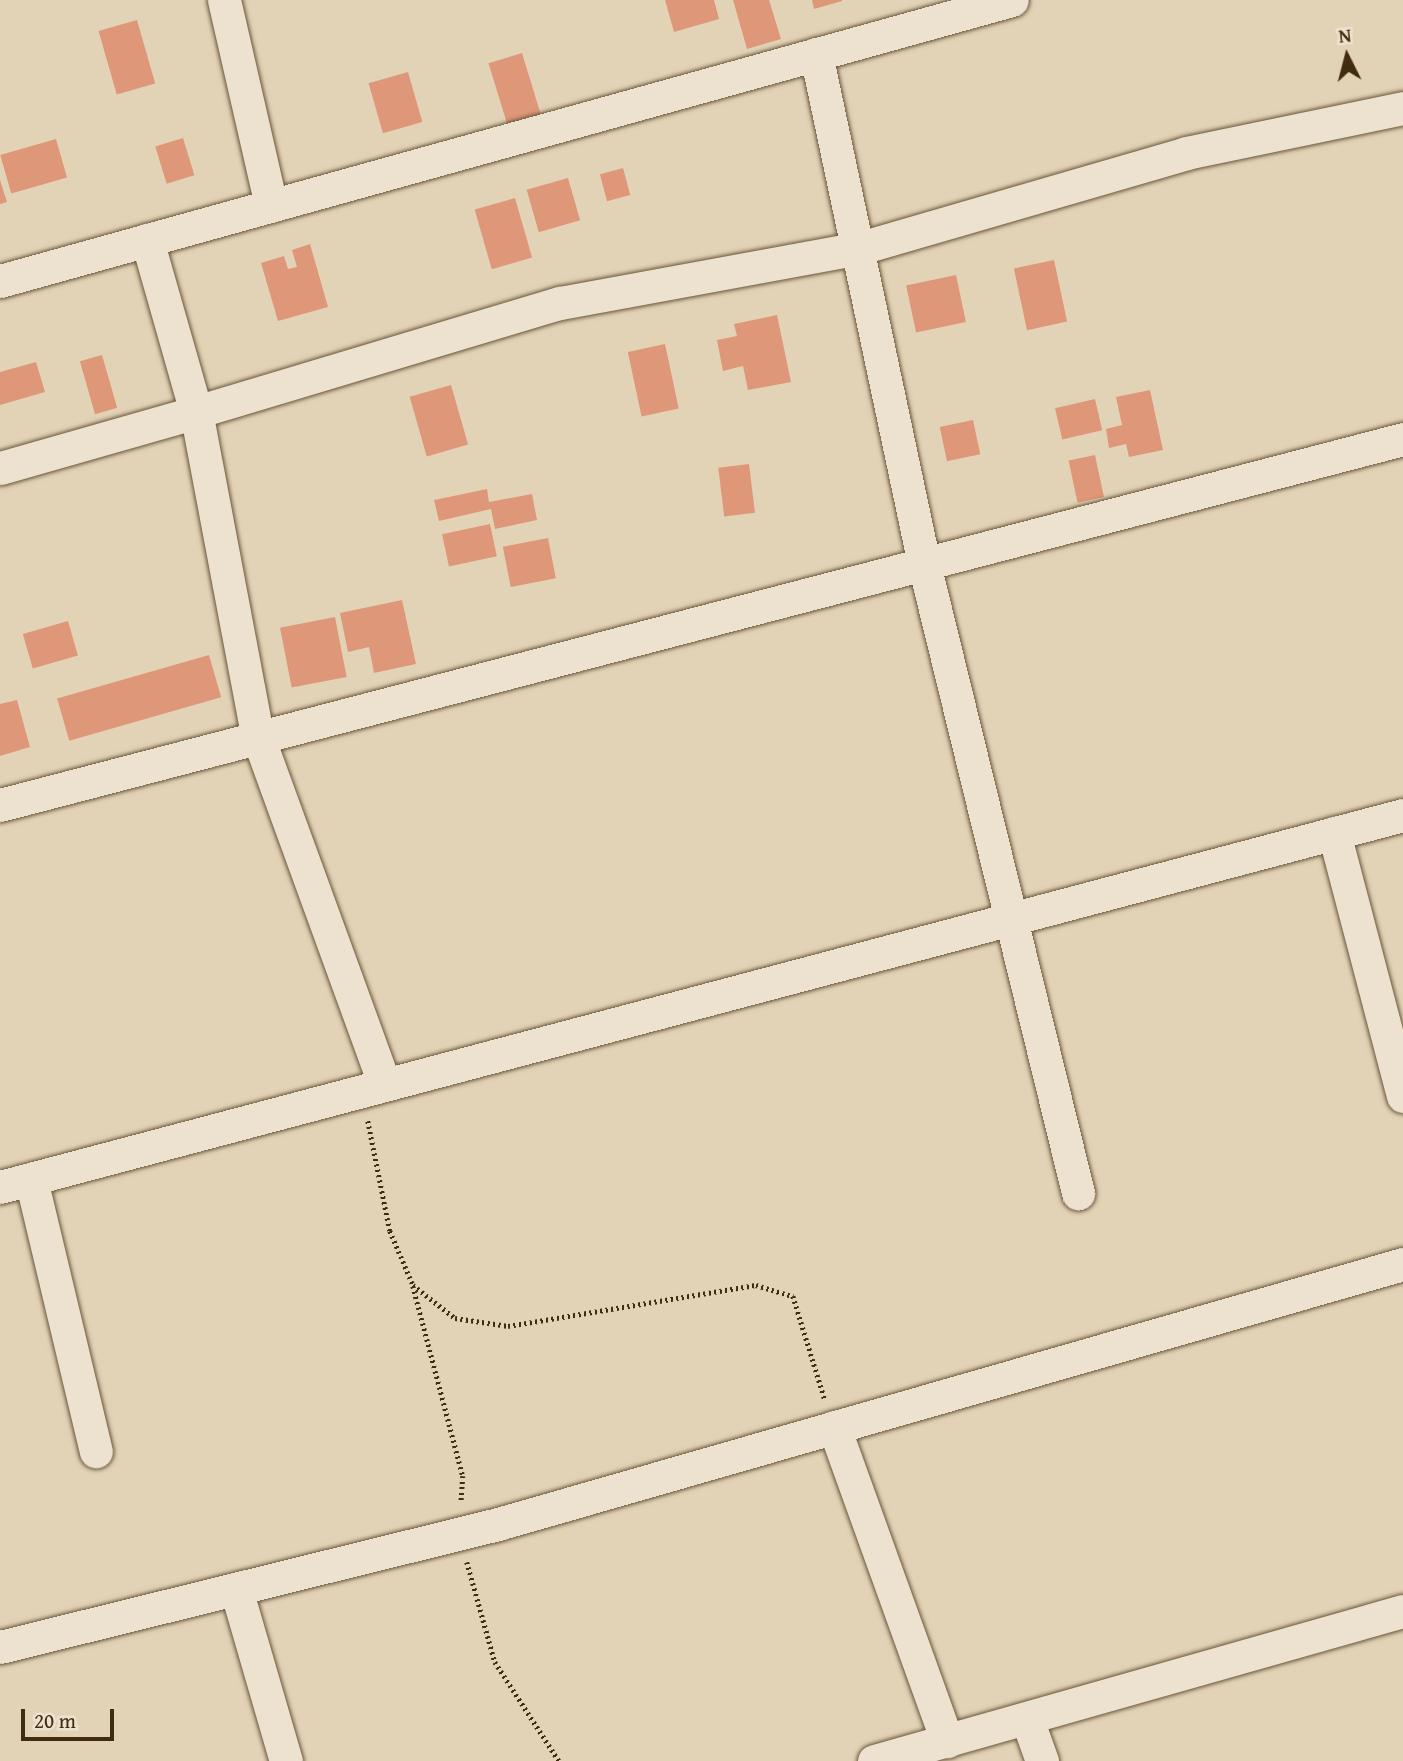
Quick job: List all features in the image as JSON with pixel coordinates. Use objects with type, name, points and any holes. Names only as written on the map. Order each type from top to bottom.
[{"type":"street","points":[[224,0],[271,205]]},
{"type":"street","points":[[0,281],[1012,0]]},
{"type":"street","points":[[816,54],[860,248],[924,564],[1078,1192]]},
{"type":"street","points":[[0,468],[560,303],[860,248],[1186,153],[1403,108]]},
{"type":"street","points":[[147,240],[196,412],[257,734],[372,1086]]},
{"type":"street","points":[[0,805],[257,734],[1403,439]]},
{"type":"street","points":[[96,1451],[15,1183],[372,1086],[1403,815]]},
{"type":"street","points":[[1334,833],[1403,1096]]},
{"type":"street","points":[[0,1647],[498,1524],[1403,1264]]},
{"type":"street","points":[[834,1427],[947,1741]]},
{"type":"street","points":[[236,1589],[285,1761]]},
{"type":"street","points":[[874,1761],[1403,1611]]},
{"type":"street","points":[[1027,1719],[1042,1761]]},
{"type":"path","points":[[372,1086],[390,1231],[413,1285],[455,1318],[508,1326],[756,1285],[793,1296],[834,1427]]},
{"type":"building","points":[[665,0],[714,0],[719,19],[674,32]]},
{"type":"building","points":[[733,0],[769,0],[781,39],[747,49]]},
{"type":"building","points":[[812,0],[842,0],[842,1],[814,9]]},
{"type":"building","points":[[137,20],[155,83],[117,94],[99,31]]},
{"type":"building","points":[[522,53],[542,117],[508,127],[489,63]]},
{"type":"building","points":[[408,72],[422,122],[383,133],[369,83]]},
{"type":"building","points":[[183,138],[194,175],[167,184],[155,146]]},
{"type":"building","points":[[56,139],[67,177],[11,193],[0,155]]},
{"type":"building","points":[[623,168],[630,195],[607,201],[600,174]]},
{"type":"building","points":[[568,178],[580,220],[539,232],[527,190]]},
{"type":"building","points":[[0,180],[7,202],[0,204]]},
{"type":"building","points":[[515,198],[532,258],[492,269],[475,210]]},
{"type":"building","points":[[310,244],[328,307],[278,321],[261,263],[284,256],[288,269],[297,267],[292,250]]},
{"type":"building","points":[[1054,260],[1067,322],[1027,330],[1014,269]]},
{"type":"building","points":[[956,275],[966,322],[916,333],[906,286]]},
{"type":"building","points":[[777,315],[791,382],[748,390],[743,366],[723,371],[717,340],[737,336],[734,324]]},
{"type":"building","points":[[665,344],[679,409],[642,416],[628,352]]},
{"type":"building","points":[[102,355],[117,408],[95,414],[80,361]]},
{"type":"building","points":[[36,362],[45,392],[0,405],[0,372]]},
{"type":"building","points":[[451,385],[468,445],[427,456],[410,397]]},
{"type":"building","points":[[1150,390],[1163,450],[1129,457],[1126,444],[1109,448],[1106,429],[1122,425],[1116,397]]},
{"type":"building","points":[[1095,399],[1102,430],[1062,439],[1055,408]]},
{"type":"building","points":[[973,420],[980,454],[947,461],[940,427]]},
{"type":"building","points":[[1095,455],[1104,497],[1078,503],[1069,461]]},
{"type":"building","points":[[749,464],[755,513],[724,516],[718,468]]},
{"type":"building","points":[[487,489],[489,502],[532,494],[537,520],[495,529],[491,509],[439,521],[434,500]]},
{"type":"building","points":[[490,524],[497,556],[449,566],[442,534]]},
{"type":"building","points":[[548,538],[556,578],[511,587],[503,547]]},
{"type":"building","points":[[402,600],[416,664],[374,673],[369,647],[348,652],[340,613]]},
{"type":"building","points":[[335,617],[347,677],[292,688],[280,628]]},
{"type":"building","points":[[68,621],[78,656],[33,669],[23,634]]},
{"type":"building","points":[[209,655],[221,697],[69,741],[57,699]]},
{"type":"building","points":[[17,700],[30,747],[0,756],[0,704]]}]
